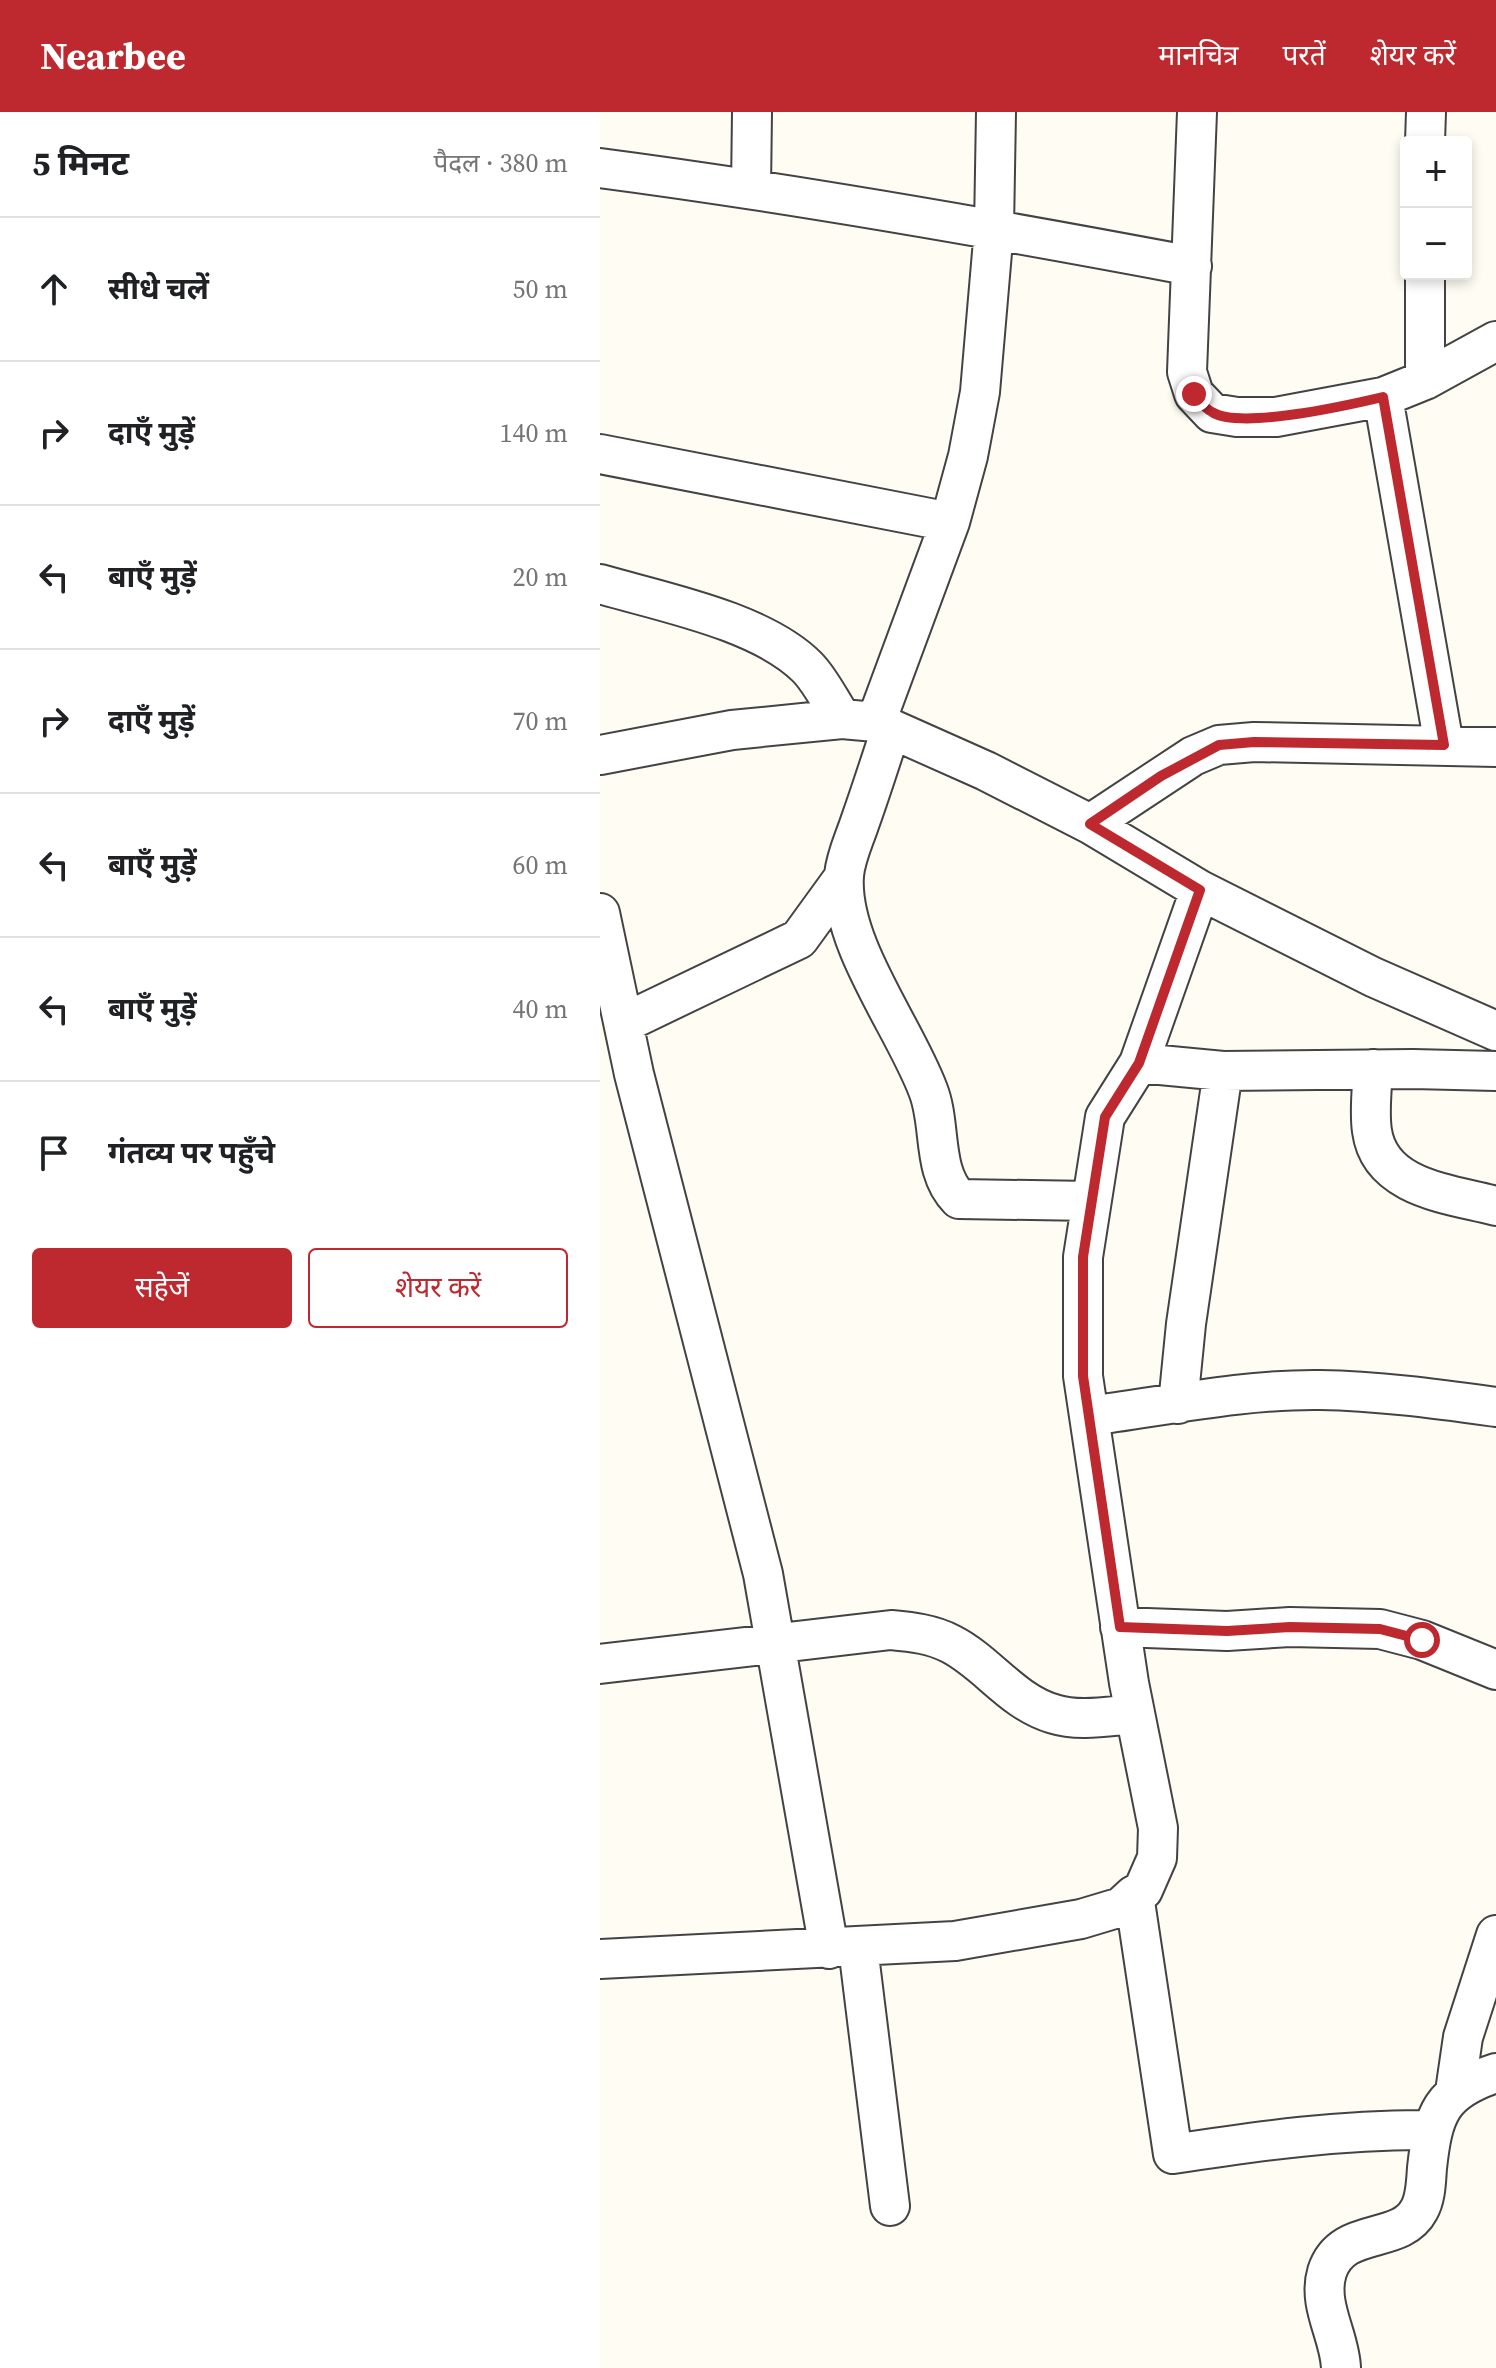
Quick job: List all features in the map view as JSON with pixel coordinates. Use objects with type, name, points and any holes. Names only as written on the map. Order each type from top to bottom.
[{"type":"street","points":[[751,189],[752,112]]},
{"type":"street","points":[[996,112],[994,229],[980,392],[968,456],[950,522],[870,724],[844,877],[846,900],[854,934],[873,980],[929,1091],[947,1187],[959,1199],[1091,1201]]},
{"type":"street","points":[[1197,112],[1187,372],[1194,394],[1212,413],[1237,417],[1276,417],[1383,397],[1425,380],[1496,341]]},
{"type":"street","points":[[1425,136],[1426,112]]},
{"type":"street","points":[[600,168],[994,229],[1192,266]]},
{"type":"street","points":[[1425,280],[1425,380]]},
{"type":"street","points":[[1383,397],[1444,745]]},
{"type":"street","points":[[600,454],[950,522]]},
{"type":"street","points":[[600,584],[730,621],[777,646],[807,668],[870,724],[986,771],[1090,824],[1200,890],[1373,977],[1496,1031]]},
{"type":"street","points":[[600,755],[732,730],[870,724]]},
{"type":"street","points":[[1090,824],[1161,776],[1219,745],[1254,742],[1496,747]]},
{"type":"street","points":[[624,1023],[799,939],[844,877]]},
{"type":"street","points":[[600,1959],[955,1941],[1081,1919],[1121,1907],[1143,1890],[1157,1858],[1158,1828],[1120,1627],[1083,1376],[1083,1257],[1105,1117],[1139,1063],[1200,890]]},
{"type":"street","points":[[600,913],[606,968],[624,1023],[634,1074],[763,1574],[844,1948],[890,2206]]},
{"type":"street","points":[[1139,1063],[1223,1071],[1496,1071]]},
{"type":"street","points":[[1373,1069],[1372,1134],[1383,1158],[1396,1175],[1419,1185],[1496,1206]]},
{"type":"street","points":[[1178,1404],[1186,1324],[1223,1071]]},
{"type":"street","points":[[1089,1416],[1259,1394],[1317,1390],[1397,1394],[1496,1407]]},
{"type":"street","points":[[1120,1627],[1227,1631],[1290,1627],[1380,1629],[1422,1640],[1496,1670]]},
{"type":"street","points":[[600,1664],[891,1630],[920,1633],[951,1644],[1028,1703],[1055,1715],[1082,1718],[1135,1714]]},
{"type":"street","points":[[1134,1895],[1173,2154],[1336,2133],[1431,2130]]},
{"type":"street","points":[[1455,2092],[1463,2037],[1496,1935]]},
{"type":"street","points":[[1341,2368],[1324,2291],[1328,2270],[1339,2253],[1351,2243],[1393,2231],[1408,2223],[1419,2210],[1426,2186],[1431,2130],[1442,2108],[1455,2092],[1474,2080],[1496,2073]]},
{"type":"route","points":[[1194,394],[1212,413],[1237,417],[1276,417],[1383,397],[1444,745],[1254,742],[1219,745],[1193,756],[1090,824],[1200,890],[1139,1063],[1105,1117],[1083,1257],[1083,1376],[1120,1627],[1227,1631],[1290,1627],[1380,1629],[1422,1640]]}]
